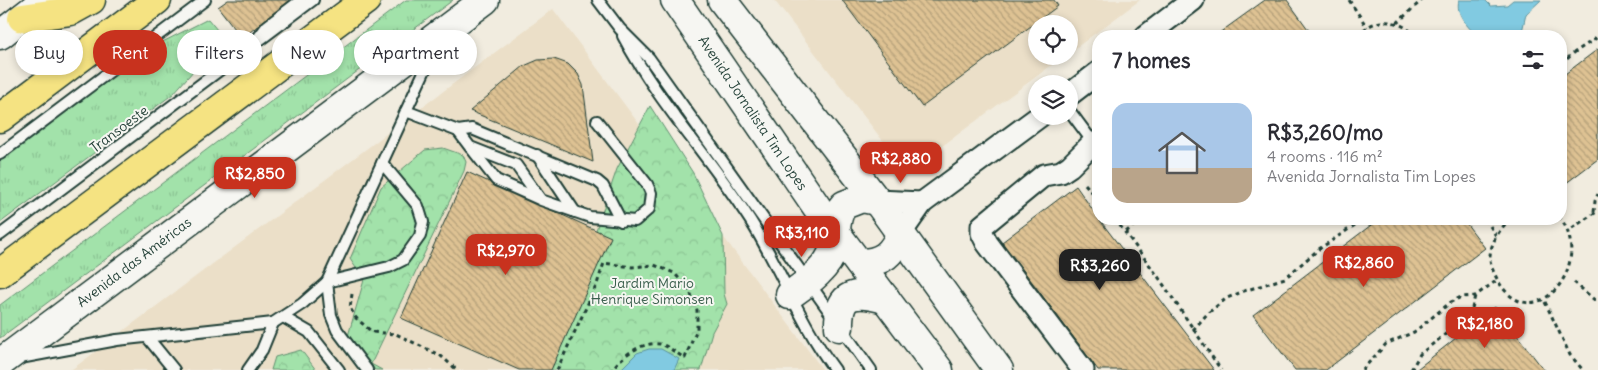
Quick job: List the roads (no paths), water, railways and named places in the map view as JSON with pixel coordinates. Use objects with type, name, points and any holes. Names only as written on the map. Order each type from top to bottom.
[{"type":"highway","points":[[22,18],[71,11],[90,0]]},
{"type":"highway","points":[[0,118],[157,0]]},
{"type":"highway","points":[[0,272],[366,0]]},
{"type":"street","points":[[0,35],[45,0]]},
{"type":"street","name":"Avenida das Américas","points":[[445,30],[485,0]]},
{"type":"street","points":[[722,0],[901,233],[999,370]]},
{"type":"street","points":[[1154,30],[1193,0]]},
{"type":"street","name":"Avenida Jornalista Tim Lopes","points":[[682,3],[836,232],[939,370]]},
{"type":"street","name":"Avenida das Américas","points":[[1,362],[385,75]]},
{"type":"street","points":[[1078,88],[1092,77]]},
{"type":"street","points":[[859,263],[872,263],[890,254],[901,233],[922,203],[1028,125]]},
{"type":"street","points":[[1083,370],[987,243],[982,233],[982,226],[1044,175],[1061,172],[1092,149]]},
{"type":"street","points":[[800,288],[820,270],[833,252],[837,218],[844,205],[862,198],[877,201],[922,203]]},
{"type":"street","points":[[839,327],[838,310],[844,301],[853,295],[871,295],[886,299]]},
{"type":"lane","name":"Transoeste","points":[[262,34],[267,26],[301,0]]},
{"type":"lane","name":"Transoeste","points":[[262,40],[313,0]]},
{"type":"lane","points":[[0,154],[207,1]]},
{"type":"lane","points":[[598,1],[620,29],[649,58],[800,288],[814,340],[835,370]]},
{"type":"lane","points":[[620,29],[638,65],[754,226],[800,288],[839,327],[871,370]]},
{"type":"lane","name":"Transoeste","points":[[0,235],[215,75]]},
{"type":"lane","points":[[367,370],[337,330],[331,315],[327,282],[422,75]]},
{"type":"lane","points":[[406,111],[458,131],[472,129],[537,155],[603,186],[621,221]]},
{"type":"lane","points":[[458,131],[496,180],[541,200],[590,217],[635,221],[643,216],[651,202],[651,193],[647,184],[597,121]]},
{"type":"lane","points":[[1078,122],[1092,141]]},
{"type":"lane","points":[[470,147],[516,165],[541,200]]},
{"type":"lane","points":[[537,155],[575,212]]},
{"type":"lane","points":[[1,362],[117,340],[273,323],[327,282],[389,267],[403,260],[420,236],[423,222],[418,206],[382,163]]},
{"type":"lane","points":[[283,317],[309,332],[339,370]]},
{"type":"lane","points":[[248,370],[262,350],[273,323]]},
{"type":"lane","points":[[148,338],[174,370]]},
{"type":"water","points":[[1459,0],[1485,0],[1491,6],[1507,5],[1513,0],[1541,0],[1526,14],[1522,30],[1472,30],[1461,15],[1458,5]]},
{"type":"water","points":[[649,349],[661,349],[679,359],[674,370],[620,370],[637,353]]},
{"type":"park label","name":"Jardim Mario Henrique Simonsen","points":[[652,292]]}]
